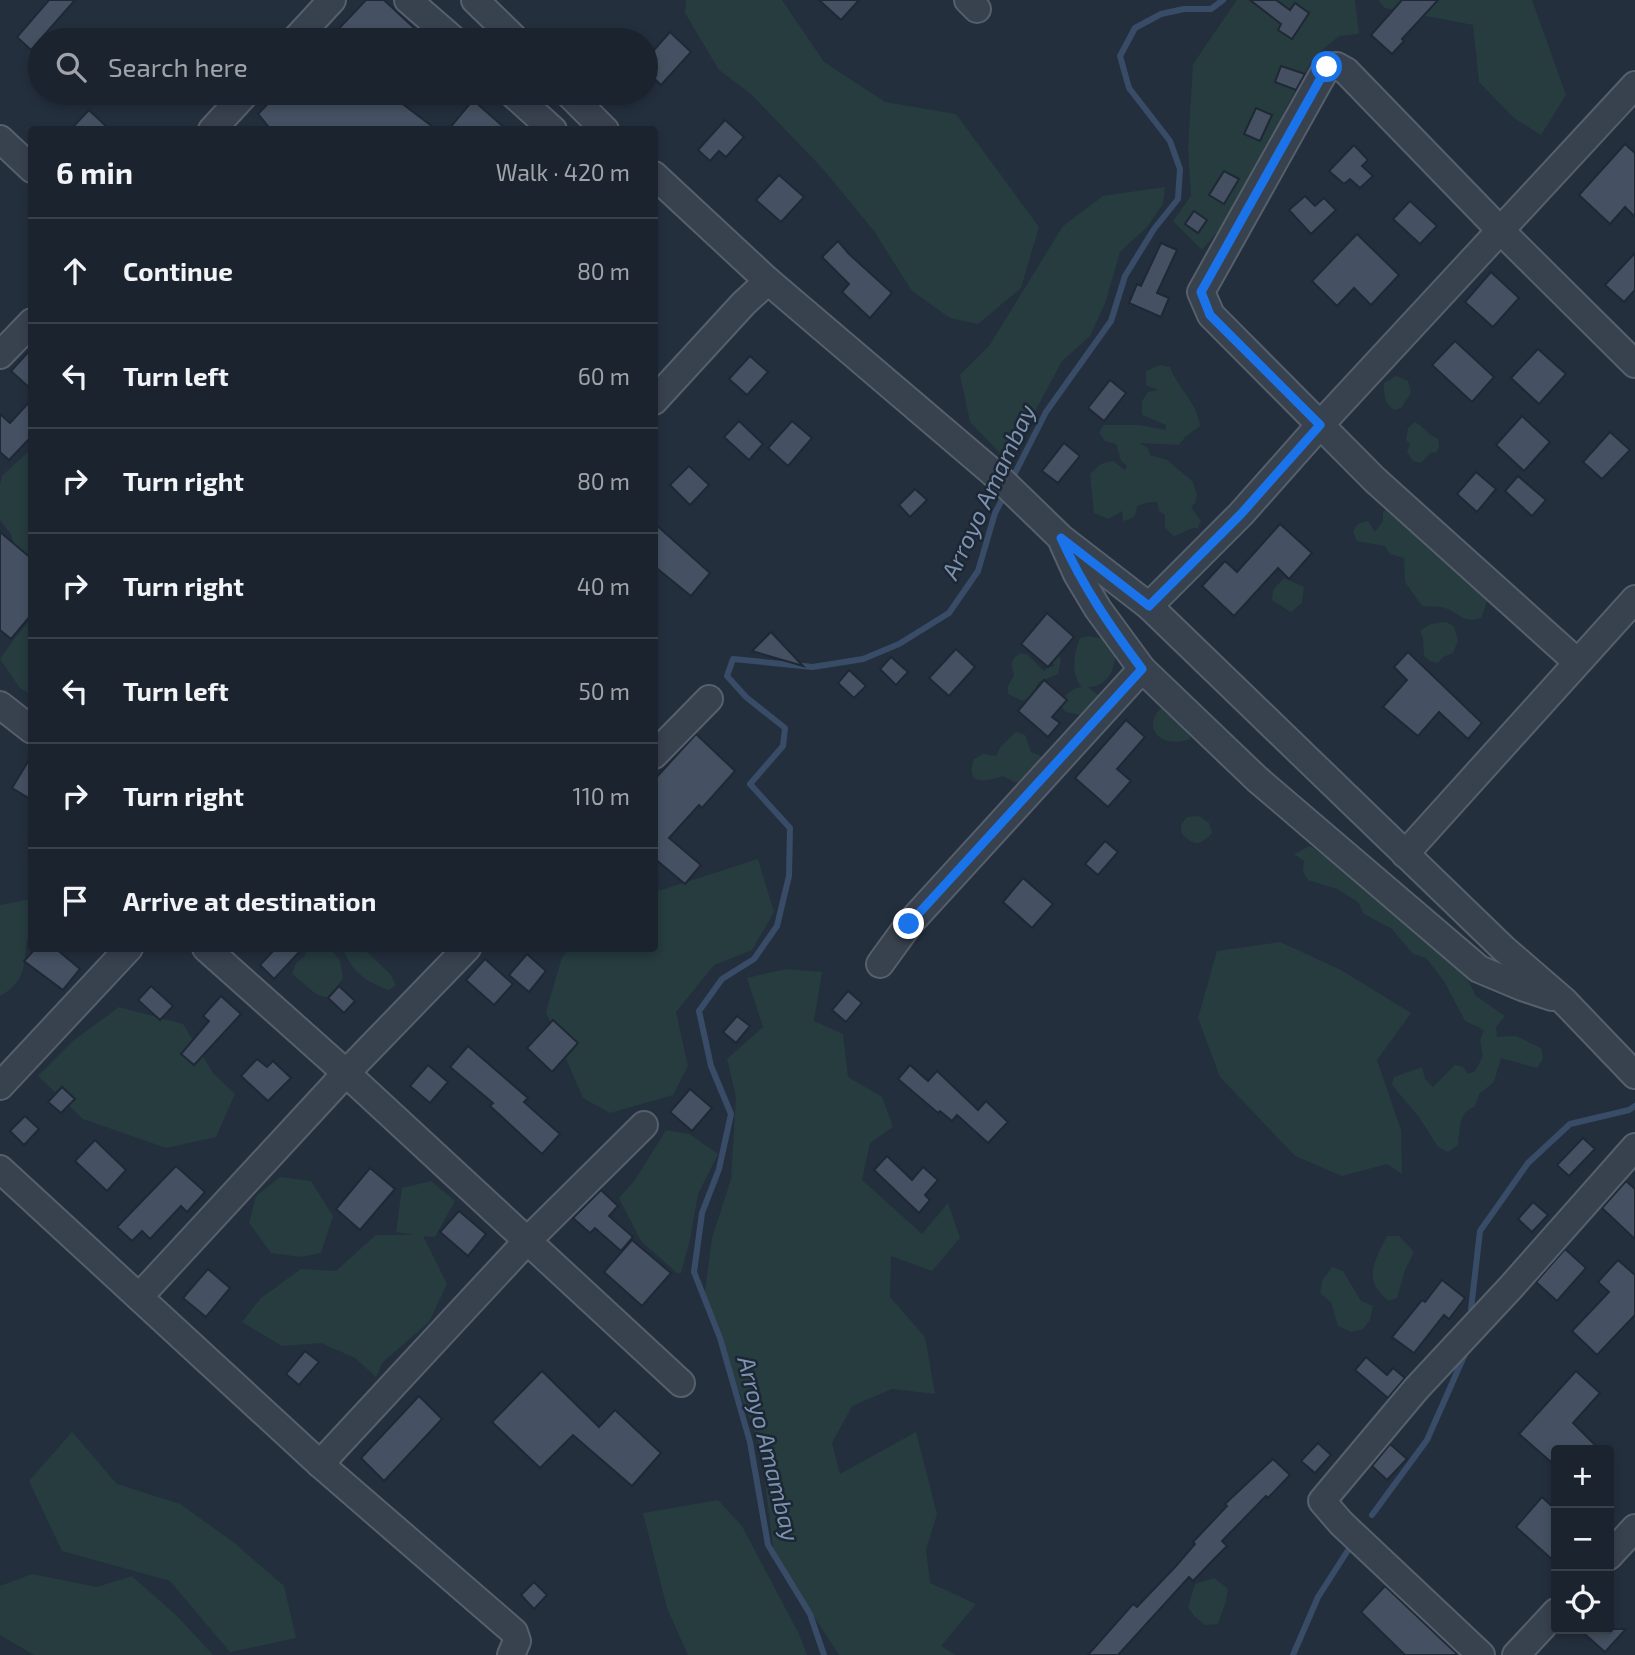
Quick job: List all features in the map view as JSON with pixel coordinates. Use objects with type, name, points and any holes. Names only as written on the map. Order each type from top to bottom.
[{"type":"street","points":[[306,28],[332,0]]},
{"type":"street","points":[[408,0],[441,28]]},
{"type":"street","points":[[457,28],[476,0],[504,28]]},
{"type":"street","points":[[1577,662],[1375,480],[1210,315],[1201,292],[1327,67],[1337,66],[1346,71],[1635,364]]},
{"type":"street","points":[[1149,606],[1241,514],[1635,85]]},
{"type":"street","points":[[216,126],[235,105]]},
{"type":"street","points":[[525,105],[549,126]]},
{"type":"street","points":[[579,105],[598,126]]},
{"type":"street","points":[[0,139],[28,165]]},
{"type":"street","points":[[658,179],[768,281],[998,477],[1061,538],[1149,606],[1504,949],[1563,1000],[1635,1075]]},
{"type":"street","points":[[658,397],[744,303],[768,281]]},
{"type":"street","points":[[0,355],[28,326]]},
{"type":"street","points":[[1061,538],[1077,574],[1098,609],[1142,669],[1257,779],[1479,969],[1563,1000]]},
{"type":"street","points":[[1405,854],[1635,599]]},
{"type":"street","points":[[880,964],[909,924],[1142,669]]},
{"type":"street","points":[[658,751],[709,699]]},
{"type":"street","points":[[0,705],[28,727]]},
{"type":"street","points":[[0,1086],[125,952]]},
{"type":"street","points":[[210,952],[346,1073],[681,1383]]},
{"type":"street","points":[[139,1297],[346,1073],[463,952]]},
{"type":"street","points":[[320,1464],[527,1241],[644,1125]]},
{"type":"street","points":[[1481,1655],[1341,1523],[1322,1501],[1416,1389],[1635,1147]]},
{"type":"street","points":[[0,1169],[320,1464],[514,1632],[518,1652]]},
{"type":"street","points":[[1614,1551],[1635,1528]]},
{"type":"street","points":[[1516,1655],[1551,1617]]},
{"type":"green space","points":[[686,0],[782,0],[824,62],[885,102],[956,114],[1039,227],[1021,288],[978,324],[950,318],[912,291],[874,231],[823,169],[751,94],[719,70],[685,13]]},
{"type":"green space","points":[[1237,0],[1355,0],[1359,34],[1339,36],[1313,58],[1288,104],[1243,201],[1202,250],[1173,221],[1191,196],[1188,148],[1193,64]]},
{"type":"green space","points":[[1378,0],[1532,0],[1566,95],[1541,135],[1514,118],[1479,82],[1473,25],[1385,8]]},
{"type":"green space","points":[[1165,187],[1163,204],[1147,227],[1120,252],[1106,301],[1090,336],[1062,361],[1010,458],[1002,455],[970,422],[960,375],[989,346],[1063,226],[1103,196]]},
{"type":"green space","points":[[1160,365],[1170,367],[1195,409],[1200,426],[1179,445],[1139,443],[1148,448],[1150,455],[1167,460],[1193,482],[1197,495],[1191,507],[1201,521],[1198,528],[1173,536],[1165,527],[1165,515],[1159,511],[1157,502],[1137,506],[1134,516],[1123,521],[1122,511],[1108,519],[1094,513],[1090,474],[1101,464],[1113,461],[1125,470],[1127,466],[1121,461],[1116,444],[1105,441],[1099,432],[1104,425],[1139,425],[1166,430],[1166,425],[1142,415],[1142,401],[1148,392],[1158,390],[1146,385],[1146,371]]},
{"type":"green space","points":[[1396,376],[1408,381],[1411,393],[1401,408],[1394,410],[1385,398],[1384,383]]},
{"type":"green space","points":[[1415,422],[1438,439],[1437,452],[1430,453],[1421,463],[1413,461],[1407,452],[1410,444],[1406,440],[1408,428]]},
{"type":"green space","points":[[28,452],[28,568],[18,566],[11,534],[0,520],[2,476]]},
{"type":"green space","points":[[1393,505],[1493,586],[1481,618],[1469,620],[1445,608],[1422,606],[1405,582],[1404,558],[1390,554],[1385,546],[1357,541],[1353,531],[1358,524],[1368,521],[1375,532],[1383,521],[1383,512]]},
{"type":"green space","points":[[1284,578],[1304,587],[1302,603],[1291,612],[1272,600],[1273,590]]},
{"type":"green space","points":[[1446,622],[1454,626],[1458,641],[1453,653],[1443,657],[1438,663],[1430,661],[1424,656],[1420,630],[1431,624]]},
{"type":"green space","points":[[28,623],[28,693],[20,688],[0,659]]},
{"type":"green space","points":[[1089,636],[1105,639],[1115,647],[1115,661],[1106,679],[1088,687],[1099,696],[1098,704],[1085,716],[1066,712],[1062,708],[1068,694],[1082,687],[1076,676],[1075,657],[1080,638]]},
{"type":"green space","points":[[1020,653],[1028,655],[1044,671],[1055,666],[1051,661],[1054,654],[1061,659],[1058,674],[1039,682],[1031,696],[1023,701],[1008,694],[1008,686],[1014,675],[1012,663]]},
{"type":"green space","points":[[1164,705],[1194,728],[1190,739],[1170,741],[1157,734],[1153,721]]},
{"type":"green space","points":[[1016,732],[1025,735],[1031,752],[1044,761],[1025,784],[1003,776],[990,780],[974,778],[974,759],[983,754],[996,756],[1001,746]]},
{"type":"green space","points":[[1199,816],[1209,823],[1212,833],[1197,843],[1182,834],[1181,825],[1187,817]]},
{"type":"green space","points":[[1310,846],[1334,862],[1462,968],[1476,996],[1505,1016],[1496,1027],[1497,1037],[1516,1036],[1541,1048],[1543,1059],[1537,1068],[1501,1058],[1494,1082],[1479,1094],[1475,1107],[1465,1113],[1458,1145],[1448,1152],[1438,1147],[1419,1117],[1392,1085],[1394,1077],[1422,1067],[1425,1079],[1433,1087],[1455,1065],[1463,1067],[1468,1074],[1475,1071],[1483,1056],[1480,1040],[1484,1030],[1465,1021],[1444,981],[1426,958],[1413,954],[1392,929],[1364,914],[1358,902],[1337,889],[1308,880],[1303,872],[1304,861],[1294,854]]},
{"type":"green space","points":[[758,859],[774,912],[752,950],[714,965],[676,1012],[688,1066],[673,1095],[610,1113],[583,1098],[546,1012],[562,957],[568,952],[658,952],[658,891]]},
{"type":"green space","points":[[28,900],[28,938],[22,972],[15,985],[0,996],[0,905]]},
{"type":"green space","points":[[1280,942],[1341,970],[1411,1013],[1377,1060],[1401,1130],[1402,1174],[1387,1164],[1342,1176],[1295,1156],[1220,1077],[1198,1018],[1217,951]]},
{"type":"green space","points":[[306,952],[333,952],[340,961],[343,978],[328,998],[316,994],[292,974],[296,963],[305,956]]},
{"type":"green space","points":[[345,952],[367,952],[391,975],[396,986],[388,990],[373,983],[351,964]]},
{"type":"green space","points":[[786,969],[822,972],[814,1021],[843,1034],[848,1077],[882,1097],[893,1127],[870,1143],[862,1180],[922,1234],[948,1203],[960,1238],[932,1271],[891,1256],[890,1297],[925,1337],[935,1394],[892,1389],[852,1406],[832,1443],[840,1474],[916,1432],[937,1514],[926,1550],[930,1583],[976,1604],[941,1646],[956,1655],[839,1655],[774,1555],[761,1449],[704,1299],[712,1238],[731,1179],[736,1097],[727,1059],[763,1027],[747,978]]},
{"type":"green space","points":[[119,1007],[183,1024],[213,1073],[235,1094],[216,1137],[166,1148],[83,1119],[38,1076],[73,1041]]},
{"type":"green space","points":[[666,1130],[689,1134],[718,1154],[698,1194],[681,1273],[677,1273],[641,1241],[619,1198],[635,1180]]},
{"type":"green space","points":[[280,1177],[311,1181],[333,1216],[321,1253],[301,1257],[271,1253],[249,1223],[256,1196]]},
{"type":"green space","points":[[431,1181],[455,1201],[435,1237],[423,1236],[447,1284],[429,1322],[383,1362],[376,1377],[355,1358],[321,1343],[282,1346],[242,1322],[261,1298],[301,1269],[336,1271],[376,1235],[414,1235],[396,1232],[402,1188]]},
{"type":"green space","points":[[1387,1236],[1399,1236],[1414,1252],[1405,1270],[1397,1298],[1389,1301],[1375,1286],[1373,1278],[1375,1262]]},
{"type":"green space","points":[[1332,1267],[1343,1271],[1361,1301],[1373,1306],[1370,1320],[1363,1329],[1351,1332],[1338,1326],[1331,1302],[1320,1293],[1322,1281]]},
{"type":"green space","points":[[72,1432],[117,1484],[180,1504],[232,1541],[284,1586],[296,1638],[230,1652],[170,1581],[62,1551],[29,1481]]},
{"type":"green space","points":[[718,1500],[742,1526],[799,1634],[807,1655],[688,1655],[667,1608],[643,1513]]},
{"type":"green space","points":[[32,1574],[97,1587],[132,1576],[178,1617],[213,1655],[34,1655],[0,1635],[0,1586]]},
{"type":"green space","points":[[1214,1578],[1228,1589],[1226,1601],[1218,1624],[1205,1625],[1188,1607],[1195,1584]]},
{"type":"building","points":[[49,0],[75,0],[50,28],[28,28],[28,47],[17,37]]},
{"type":"building","points":[[366,0],[384,0],[414,28],[339,28]]},
{"type":"building","points":[[819,0],[859,0],[841,20]]},
{"type":"building","points":[[1250,0],[1276,0],[1290,10],[1295,3],[1309,13],[1292,39],[1278,30],[1281,24]]},
{"type":"building","points":[[1402,0],[1438,0],[1402,39],[1404,41],[1392,54],[1371,35]]},
{"type":"building","points":[[670,32],[691,52],[661,85],[658,82],[658,46]]},
{"type":"building","points":[[1281,66],[1305,74],[1296,90],[1275,82]]},
{"type":"building","points":[[267,105],[404,105],[432,126],[268,126],[258,114]]},
{"type":"building","points":[[469,105],[479,105],[502,126],[451,126]]},
{"type":"building","points":[[1256,108],[1272,115],[1260,141],[1244,134]]},
{"type":"building","points":[[89,110],[106,126],[74,126]]},
{"type":"building","points":[[725,120],[744,137],[726,157],[719,151],[710,161],[698,150]]},
{"type":"building","points":[[1625,144],[1635,153],[1635,217],[1625,207],[1610,224],[1579,195]]},
{"type":"building","points":[[1354,145],[1368,160],[1362,166],[1373,176],[1360,188],[1350,179],[1344,184],[1329,171]]},
{"type":"building","points":[[1224,171],[1239,179],[1224,204],[1209,195]]},
{"type":"building","points":[[779,175],[804,197],[781,222],[756,200]]},
{"type":"building","points":[[1305,196],[1315,206],[1324,198],[1336,210],[1311,234],[1289,210]]},
{"type":"building","points":[[1410,201],[1437,226],[1420,244],[1393,219]]},
{"type":"building","points":[[1194,211],[1207,220],[1198,233],[1185,224]]},
{"type":"building","points":[[1357,234],[1399,275],[1371,305],[1354,288],[1337,306],[1312,281]]},
{"type":"building","points":[[838,241],[892,293],[870,318],[842,292],[849,284],[822,257]]},
{"type":"building","points":[[1161,243],[1177,250],[1157,293],[1169,298],[1161,317],[1129,303],[1137,284],[1141,286]]},
{"type":"building","points":[[1635,253],[1635,290],[1624,302],[1605,285]]},
{"type":"building","points":[[1491,272],[1519,298],[1493,327],[1465,302]]},
{"type":"building","points":[[1455,341],[1494,377],[1472,402],[1432,365]]},
{"type":"building","points":[[1538,349],[1566,374],[1539,404],[1511,378]]},
{"type":"building","points":[[28,352],[28,386],[11,371]]},
{"type":"building","points":[[750,356],[768,372],[747,395],[729,379]]},
{"type":"building","points":[[1110,380],[1126,393],[1104,421],[1088,408]]},
{"type":"building","points":[[28,403],[28,440],[9,460],[0,452],[0,414],[10,423]]},
{"type":"building","points":[[1522,416],[1550,442],[1524,471],[1496,445]]},
{"type":"building","points":[[739,421],[763,444],[749,460],[724,437]]},
{"type":"building","points":[[792,421],[812,438],[788,466],[768,448]]},
{"type":"building","points":[[1610,432],[1630,450],[1602,479],[1583,462]]},
{"type":"building","points":[[1064,443],[1080,456],[1058,483],[1042,471]]},
{"type":"building","points":[[689,466],[709,485],[690,505],[670,485]]},
{"type":"building","points":[[1476,472],[1496,489],[1477,512],[1457,494]]},
{"type":"building","points":[[1518,476],[1546,500],[1532,516],[1505,491]]},
{"type":"building","points":[[915,489],[927,500],[910,517],[899,505]]},
{"type":"building","points":[[1280,524],[1312,553],[1289,579],[1278,568],[1234,616],[1202,586],[1225,561],[1237,572]]},
{"type":"building","points":[[658,527],[710,573],[691,596],[658,569]]},
{"type":"building","points":[[0,532],[28,556],[28,619],[11,639],[0,630]]},
{"type":"building","points":[[1047,613],[1074,637],[1048,667],[1021,644]]},
{"type":"building","points":[[771,632],[803,666],[752,651]]},
{"type":"building","points":[[956,649],[975,667],[949,696],[929,678]]},
{"type":"building","points":[[1408,652],[1482,723],[1468,739],[1439,712],[1418,736],[1383,707],[1407,680],[1394,667]]},
{"type":"building","points":[[891,657],[908,672],[896,685],[880,669]]},
{"type":"building","points":[[849,670],[866,686],[854,698],[838,683]]},
{"type":"building","points":[[1044,680],[1067,700],[1052,717],[1060,723],[1048,737],[1018,711]]},
{"type":"building","points":[[1126,720],[1145,737],[1117,769],[1131,781],[1108,807],[1075,778]]},
{"type":"building","points":[[696,734],[735,771],[702,808],[699,805],[669,838],[701,865],[685,884],[658,861],[658,776]]},
{"type":"building","points":[[28,762],[28,798],[12,788]]},
{"type":"building","points":[[1105,841],[1118,852],[1098,875],[1085,864]]},
{"type":"building","points":[[1023,878],[1053,904],[1032,928],[1003,902]]},
{"type":"building","points":[[32,952],[60,952],[80,969],[63,990],[24,961]]},
{"type":"building","points":[[272,952],[299,952],[274,979],[260,965]]},
{"type":"building","points":[[527,954],[546,971],[529,992],[509,975]]},
{"type":"building","points":[[485,959],[513,984],[494,1005],[466,980]]},
{"type":"building","points":[[151,986],[173,1006],[160,1020],[138,1000]]},
{"type":"building","points":[[339,986],[355,1001],[344,1013],[328,998]]},
{"type":"building","points":[[848,991],[862,1003],[846,1022],[832,1010]]},
{"type":"building","points":[[221,996],[241,1014],[194,1065],[181,1054],[209,1021],[203,1016]]},
{"type":"building","points":[[737,1016],[750,1026],[736,1043],[723,1032]]},
{"type":"building","points":[[553,1020],[578,1043],[552,1072],[527,1048]]},
{"type":"building","points":[[468,1046],[528,1098],[524,1102],[560,1134],[542,1154],[490,1106],[493,1103],[450,1067]]},
{"type":"building","points":[[257,1059],[267,1067],[273,1061],[291,1078],[268,1101],[241,1076]]},
{"type":"building","points":[[428,1065],[448,1082],[430,1103],[410,1086]]},
{"type":"building","points":[[910,1065],[928,1081],[937,1071],[978,1110],[986,1101],[1008,1122],[988,1143],[957,1115],[952,1121],[940,1111],[938,1113],[898,1079]]},
{"type":"building","points":[[62,1087],[75,1099],[61,1113],[48,1102]]},
{"type":"building","points":[[690,1089],[712,1108],[692,1131],[670,1112]]},
{"type":"building","points":[[25,1116],[39,1129],[24,1145],[10,1131]]},
{"type":"building","points":[[1583,1138],[1595,1149],[1569,1176],[1557,1165]]},
{"type":"building","points":[[95,1140],[126,1170],[107,1191],[75,1161]]},
{"type":"building","points":[[887,1156],[912,1180],[923,1167],[938,1180],[925,1195],[930,1200],[919,1213],[874,1170]]},
{"type":"building","points":[[176,1166],[205,1192],[187,1212],[181,1206],[150,1239],[142,1231],[132,1241],[117,1227]]},
{"type":"building","points":[[370,1168],[395,1189],[360,1230],[336,1209]]},
{"type":"building","points":[[1626,1181],[1635,1189],[1635,1239],[1602,1208]]},
{"type":"building","points":[[601,1190],[618,1206],[609,1216],[633,1237],[621,1251],[595,1228],[590,1233],[573,1218]]},
{"type":"building","points":[[1533,1202],[1548,1215],[1532,1232],[1518,1219]]},
{"type":"building","points":[[459,1211],[486,1234],[468,1256],[440,1232]]},
{"type":"building","points":[[632,1240],[671,1273],[642,1306],[604,1272]]},
{"type":"building","points":[[1565,1249],[1586,1268],[1557,1301],[1536,1282]]},
{"type":"building","points":[[1618,1260],[1635,1275],[1635,1315],[1597,1355],[1572,1331],[1609,1292],[1598,1282]]},
{"type":"building","points":[[208,1269],[230,1288],[206,1317],[183,1298]]},
{"type":"building","points":[[1442,1280],[1465,1298],[1449,1319],[1444,1315],[1414,1353],[1392,1337]]},
{"type":"building","points":[[305,1351],[319,1362],[299,1385],[286,1374]]},
{"type":"building","points":[[1366,1357],[1387,1375],[1393,1368],[1405,1378],[1388,1398],[1355,1370]]},
{"type":"building","points":[[542,1371],[599,1427],[615,1410],[661,1453],[632,1486],[573,1435],[540,1468],[492,1422]]},
{"type":"building","points":[[1576,1371],[1600,1393],[1573,1423],[1595,1445],[1551,1445],[1551,1462],[1519,1434]]},
{"type":"building","points":[[419,1396],[442,1419],[384,1481],[361,1458]]},
{"type":"building","points":[[1318,1443],[1331,1455],[1315,1473],[1301,1461]]},
{"type":"building","points":[[1390,1444],[1407,1459],[1387,1480],[1372,1466]]},
{"type":"building","points":[[1273,1459],[1290,1475],[1222,1541],[1227,1546],[1193,1581],[1189,1577],[1118,1655],[1088,1655],[1133,1604],[1137,1607],[1176,1566],[1195,1544],[1193,1542],[1227,1506],[1225,1504]]},
{"type":"building","points":[[1542,1497],[1551,1505],[1551,1558],[1516,1527]]},
{"type":"building","points":[[534,1582],[547,1595],[534,1609],[521,1595]]},
{"type":"building","points":[[1385,1586],[1458,1655],[1405,1655],[1361,1612]]},
{"type":"building","points":[[1614,1629],[1626,1629],[1605,1652],[1585,1634],[1614,1634]]},
{"type":"waterway","name":"Arroyo Amambay","points":[[1011,481],[1046,412],[1111,321],[1125,276],[1154,229],[1178,199],[1180,169],[1170,141],[1129,88],[1120,56],[1135,28],[1161,14],[1184,9],[1211,9],[1223,0]]},
{"type":"waterway","name":"Arroyo Amambay","points":[[824,1655],[810,1614],[768,1545],[750,1442],[720,1338],[694,1272],[702,1213],[719,1169],[731,1114],[711,1066],[699,1011],[722,979],[754,959],[777,926],[789,876],[790,828],[750,784],[783,746],[785,728],[746,697],[727,676],[733,659],[813,667],[863,659],[899,644],[949,613],[978,571],[995,513],[1005,494]]},
{"type":"waterway","points":[[1471,1309],[1480,1231],[1528,1163],[1570,1124],[1629,1110],[1635,1106]]},
{"type":"waterway","points":[[1372,1515],[1427,1440],[1465,1354]]},
{"type":"waterway","points":[[1293,1655],[1318,1597],[1352,1544]]},
{"type":"route","points":[[909,924],[1142,669],[1098,609],[1077,574],[1061,538],[1149,606],[1241,514],[1320,425],[1210,315],[1201,292],[1327,67]]}]
